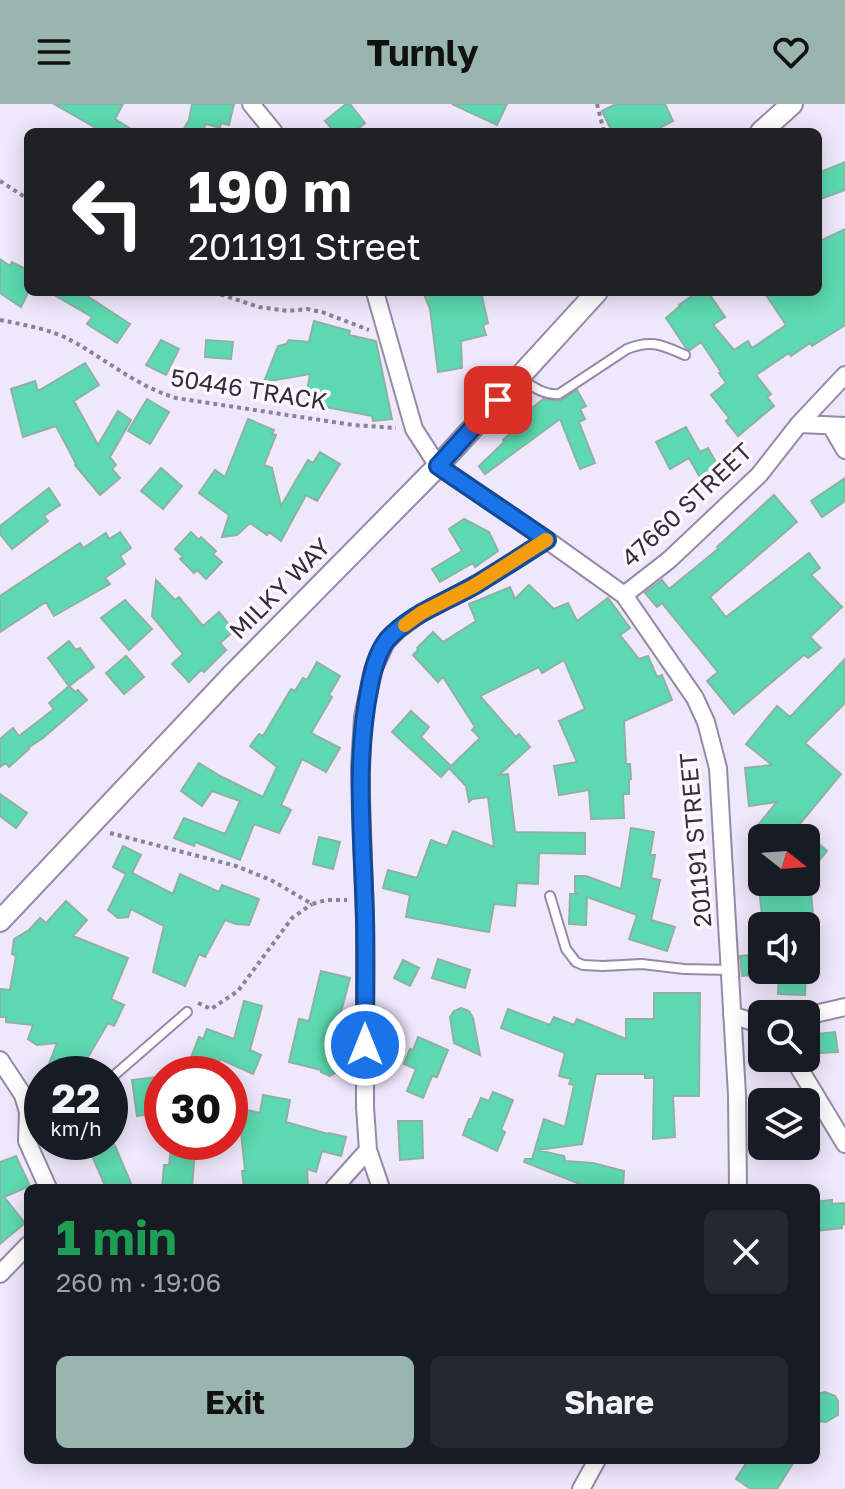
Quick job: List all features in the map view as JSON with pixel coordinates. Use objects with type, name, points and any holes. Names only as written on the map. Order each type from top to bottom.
[{"type":"street","points":[[251,104],[271,128]]},
{"type":"street","points":[[765,128],[792,104]]},
{"type":"street","points":[[376,296],[414,429],[438,466]]},
{"type":"street","name":"MILKY WAY","points":[[0,921],[232,675],[438,466],[593,296]]},
{"type":"street","name":"47660 STREET","points":[[624,595],[669,560],[759,475],[799,424],[845,375]]},
{"type":"street","points":[[799,424],[838,426],[845,450]]},
{"type":"street","name":"201191 STREET","points":[[438,466],[624,595],[695,698],[706,722],[718,768],[737,1095],[738,1184]]},
{"type":"street","points":[[380,1184],[368,1150],[365,1107],[365,901],[360,767],[363,717],[373,670],[379,653],[398,630],[421,613],[474,586],[547,540]]},
{"type":"street","points":[[820,1013],[845,1007]]},
{"type":"street","points":[[732,1015],[748,1020]]},
{"type":"street","points":[[0,1060],[23,1095],[28,1112],[27,1141],[46,1184]]},
{"type":"street","points":[[801,1072],[845,1144]]},
{"type":"street","points":[[338,1184],[368,1150]]},
{"type":"street","points":[[0,1274],[24,1249]]},
{"type":"street","points":[[581,1489],[595,1464]]},
{"type":"lane","points":[[518,378],[553,395],[635,346],[662,345],[685,355]]},
{"type":"lane","points":[[550,896],[566,949],[576,962],[583,965],[642,964],[730,970]]},
{"type":"lane","points":[[128,1063],[187,1012]]},
{"type":"path","points":[[597,104],[603,128]]},
{"type":"path","points":[[0,181],[24,196]]},
{"type":"path","points":[[225,296],[259,307],[322,312],[387,335]]},
{"type":"path","name":"50446 TRACK","points":[[0,320],[71,340],[154,391],[176,398],[353,425],[414,429]]},
{"type":"path","points":[[88,828],[236,866],[271,880],[312,904]]},
{"type":"path","points":[[187,1012],[197,1002],[211,1009],[238,991],[292,918],[312,904],[326,900],[365,901]]},
{"type":"building","points":[[54,104],[123,104],[115,119],[130,128],[96,128]]},
{"type":"building","points":[[192,104],[234,104],[229,125],[221,123],[220,128],[206,124],[204,128],[184,128]]},
{"type":"building","points":[[350,104],[365,123],[359,128],[331,128],[325,121]]},
{"type":"building","points":[[452,104],[507,104],[497,125]]},
{"type":"building","points":[[616,104],[665,104],[673,121],[660,128],[610,128],[602,111]]},
{"type":"building","points":[[845,162],[845,190],[822,199],[822,171]]},
{"type":"building","points":[[845,229],[845,325],[812,346],[810,343],[791,356],[789,353],[756,375],[771,394],[767,397],[774,406],[738,436],[711,395],[726,383],[721,372],[701,342],[690,350],[686,348],[666,318],[691,296],[711,296],[725,317],[713,325],[734,350],[748,341],[752,348],[786,325],[767,296],[822,296],[822,240]]},
{"type":"building","points":[[0,259],[10,266],[12,262],[24,268],[24,296],[26,296],[21,307],[0,293]]},
{"type":"building","points":[[56,296],[87,296],[130,324],[117,343],[87,324],[92,317]]},
{"type":"building","points":[[425,296],[482,296],[488,323],[483,325],[486,335],[461,341],[462,368],[438,372],[430,309]]},
{"type":"building","points":[[314,321],[350,331],[349,335],[376,341],[392,419],[373,421],[372,416],[305,403],[310,374],[264,382],[278,346],[289,340],[309,342]]},
{"type":"building","points":[[161,340],[179,349],[166,375],[146,365]]},
{"type":"building","points":[[206,340],[233,342],[231,359],[205,357]]},
{"type":"building","points":[[85,363],[99,385],[74,401],[98,445],[118,411],[131,420],[110,457],[116,465],[112,469],[120,478],[100,495],[75,465],[56,426],[23,437],[11,389],[35,381],[38,391]]},
{"type":"building","points":[[577,390],[586,406],[580,409],[585,419],[579,422],[595,463],[580,469],[560,419],[485,474],[479,466],[529,416],[526,413],[543,399],[560,401]]},
{"type":"building","points":[[147,399],[169,412],[150,444],[128,431]]},
{"type":"building","points":[[248,419],[274,430],[272,434],[276,435],[264,465],[272,468],[281,506],[308,460],[313,463],[320,452],[340,464],[317,501],[306,495],[281,541],[250,523],[237,535],[222,537],[229,515],[199,493],[215,470],[225,477]]},
{"type":"building","points":[[686,427],[700,452],[708,448],[724,477],[706,488],[689,458],[670,469],[656,442]]},
{"type":"building","points":[[161,468],[182,486],[163,509],[141,491]]},
{"type":"building","points":[[845,478],[845,501],[822,517],[811,501]]},
{"type":"building","points":[[49,488],[60,505],[44,516],[48,521],[12,549],[0,534],[0,526]]},
{"type":"building","points":[[774,495],[797,522],[710,597],[726,617],[809,553],[820,568],[811,575],[842,607],[810,637],[821,648],[808,658],[804,655],[734,714],[707,681],[718,672],[662,603],[657,607],[645,593],[662,580],[669,589],[718,549]]},
{"type":"building","points":[[464,519],[489,532],[498,551],[475,567],[473,563],[440,582],[432,569],[462,551],[449,529]]},
{"type":"building","points":[[120,532],[131,548],[120,556],[125,564],[105,578],[110,584],[54,616],[46,602],[0,632],[0,596],[80,543],[83,548],[106,533],[109,539]]},
{"type":"building","points":[[191,532],[216,551],[213,554],[222,562],[206,579],[197,570],[194,573],[175,549]]},
{"type":"building","points":[[156,580],[175,600],[179,597],[203,626],[219,612],[234,631],[220,643],[226,650],[189,682],[172,664],[183,654],[152,616]]},
{"type":"building","points":[[529,585],[554,609],[568,603],[577,621],[608,598],[630,628],[620,635],[639,659],[648,656],[657,677],[662,675],[672,700],[624,721],[626,764],[630,764],[631,779],[629,794],[623,794],[624,818],[591,819],[589,790],[559,795],[554,766],[577,762],[559,721],[585,709],[564,660],[542,673],[539,667],[480,696],[516,737],[519,734],[530,747],[499,775],[508,774],[515,832],[585,833],[585,854],[539,853],[538,884],[517,883],[515,906],[494,904],[489,932],[406,917],[410,895],[383,888],[388,870],[417,878],[431,840],[447,846],[453,831],[494,847],[488,797],[469,802],[466,786],[449,768],[480,738],[472,730],[475,727],[443,677],[438,682],[413,655],[433,632],[443,642],[476,621],[469,604],[510,587],[515,599]]},
{"type":"building","points":[[125,600],[152,629],[129,650],[101,618]]},
{"type":"building","points":[[69,641],[76,650],[80,648],[94,667],[69,686],[48,658]]},
{"type":"building","points":[[126,656],[144,677],[124,694],[106,673]]},
{"type":"building","points":[[845,659],[845,703],[805,743],[841,774],[800,824],[759,824],[777,802],[749,806],[745,768],[772,765],[746,744],[777,706],[790,717]]},
{"type":"building","points":[[317,662],[340,676],[311,733],[340,748],[326,772],[302,759],[281,805],[291,810],[279,833],[254,824],[240,860],[195,842],[194,846],[174,838],[184,818],[225,834],[240,801],[212,791],[202,806],[181,791],[199,763],[263,797],[277,767],[250,746],[259,734],[263,736],[291,689],[295,691],[303,678],[307,680]]},
{"type":"building","points":[[69,686],[87,700],[9,767],[6,763],[0,767],[0,739],[13,728],[19,736],[54,709],[49,703]]},
{"type":"building","points":[[411,711],[429,727],[421,737],[451,766],[441,777],[392,732]]},
{"type":"building","points":[[0,794],[27,813],[16,828],[0,816]]},
{"type":"building","points":[[631,828],[654,832],[650,855],[655,855],[651,878],[660,880],[651,920],[675,927],[667,951],[629,939],[637,915],[587,897],[586,925],[569,924],[570,894],[579,894],[575,893],[575,876],[586,876],[621,889]]},
{"type":"building","points":[[319,837],[340,842],[333,869],[313,864]]},
{"type":"building","points":[[820,845],[827,851],[820,860]]},
{"type":"building","points":[[123,846],[141,855],[132,873],[173,894],[180,874],[219,892],[222,885],[259,899],[249,925],[225,920],[205,957],[199,954],[185,986],[153,972],[164,926],[131,909],[128,917],[118,918],[108,910],[126,874],[113,867]]},
{"type":"building","points":[[760,896],[811,896],[813,912],[762,912]]},
{"type":"building","points":[[66,901],[87,920],[73,936],[128,958],[111,999],[124,1005],[114,1026],[108,1023],[89,1056],[52,1056],[57,1043],[37,1045],[28,1039],[33,1025],[6,1022],[6,1017],[0,1017],[0,989],[10,990],[16,956],[12,954],[14,939],[29,930],[40,918],[46,923]]},
{"type":"building","points":[[748,955],[748,975],[742,976],[740,956]]},
{"type":"building","points":[[438,959],[470,970],[465,988],[432,978]]},
{"type":"building","points":[[403,960],[419,968],[410,986],[394,978]]},
{"type":"building","points":[[321,971],[350,978],[329,1057],[337,1061],[338,1071],[330,1076],[321,1070],[289,1062],[299,1019],[309,1021]]},
{"type":"building","points":[[778,984],[805,984],[805,995],[778,994]]},
{"type":"building","points":[[654,993],[700,993],[699,1096],[673,1096],[675,1137],[653,1139],[654,1078],[645,1078],[645,1074],[596,1074],[582,1144],[538,1150],[564,1156],[565,1161],[593,1163],[624,1171],[623,1184],[580,1184],[524,1162],[525,1159],[532,1159],[544,1119],[565,1127],[574,1085],[569,1084],[571,1079],[559,1076],[565,1053],[501,1028],[508,1009],[550,1025],[554,1017],[574,1025],[577,1019],[626,1039],[626,1019],[654,1019]]},
{"type":"building","points":[[244,1001],[262,1006],[250,1050],[261,1055],[253,1074],[248,1072],[248,1056],[192,1056],[199,1037],[203,1039],[207,1029],[234,1039]]},
{"type":"building","points":[[461,1008],[469,1011],[473,1018],[480,1055],[454,1043],[450,1017]]},
{"type":"building","points":[[835,1032],[838,1052],[820,1053],[820,1034]]},
{"type":"building","points":[[418,1037],[448,1050],[437,1077],[432,1076],[423,1098],[407,1091],[416,1069],[404,1064]]},
{"type":"building","points":[[144,1078],[144,1115],[137,1116],[132,1080]]},
{"type":"building","points":[[493,1092],[513,1100],[501,1130],[505,1132],[497,1151],[463,1135],[481,1098],[489,1101]]},
{"type":"building","points":[[263,1095],[290,1100],[286,1122],[346,1137],[341,1156],[322,1151],[316,1172],[307,1169],[308,1184],[244,1184],[244,1160],[248,1160],[248,1110],[260,1113]]},
{"type":"building","points":[[398,1121],[422,1121],[423,1158],[400,1160]]},
{"type":"building","points":[[16,1156],[29,1184],[4,1197],[24,1224],[0,1244],[0,1162]]},
{"type":"building","points":[[94,1160],[121,1160],[131,1184],[104,1184]]},
{"type":"building","points":[[170,1160],[194,1160],[192,1184],[162,1184],[164,1165],[169,1165]]},
{"type":"building","points":[[820,1202],[845,1203],[845,1224],[842,1228],[820,1231]]},
{"type":"building","points":[[820,1393],[835,1396],[838,1401],[838,1415],[826,1422],[820,1421]]},
{"type":"building","points":[[745,1464],[793,1464],[777,1489],[751,1489],[736,1479]]},
{"type":"slow traffic","points":[[405,625],[546,540]]},
{"type":"route","points":[[365,1045],[360,767],[363,717],[379,653],[398,630],[421,613],[474,586],[547,540],[438,466],[498,400]]}]
